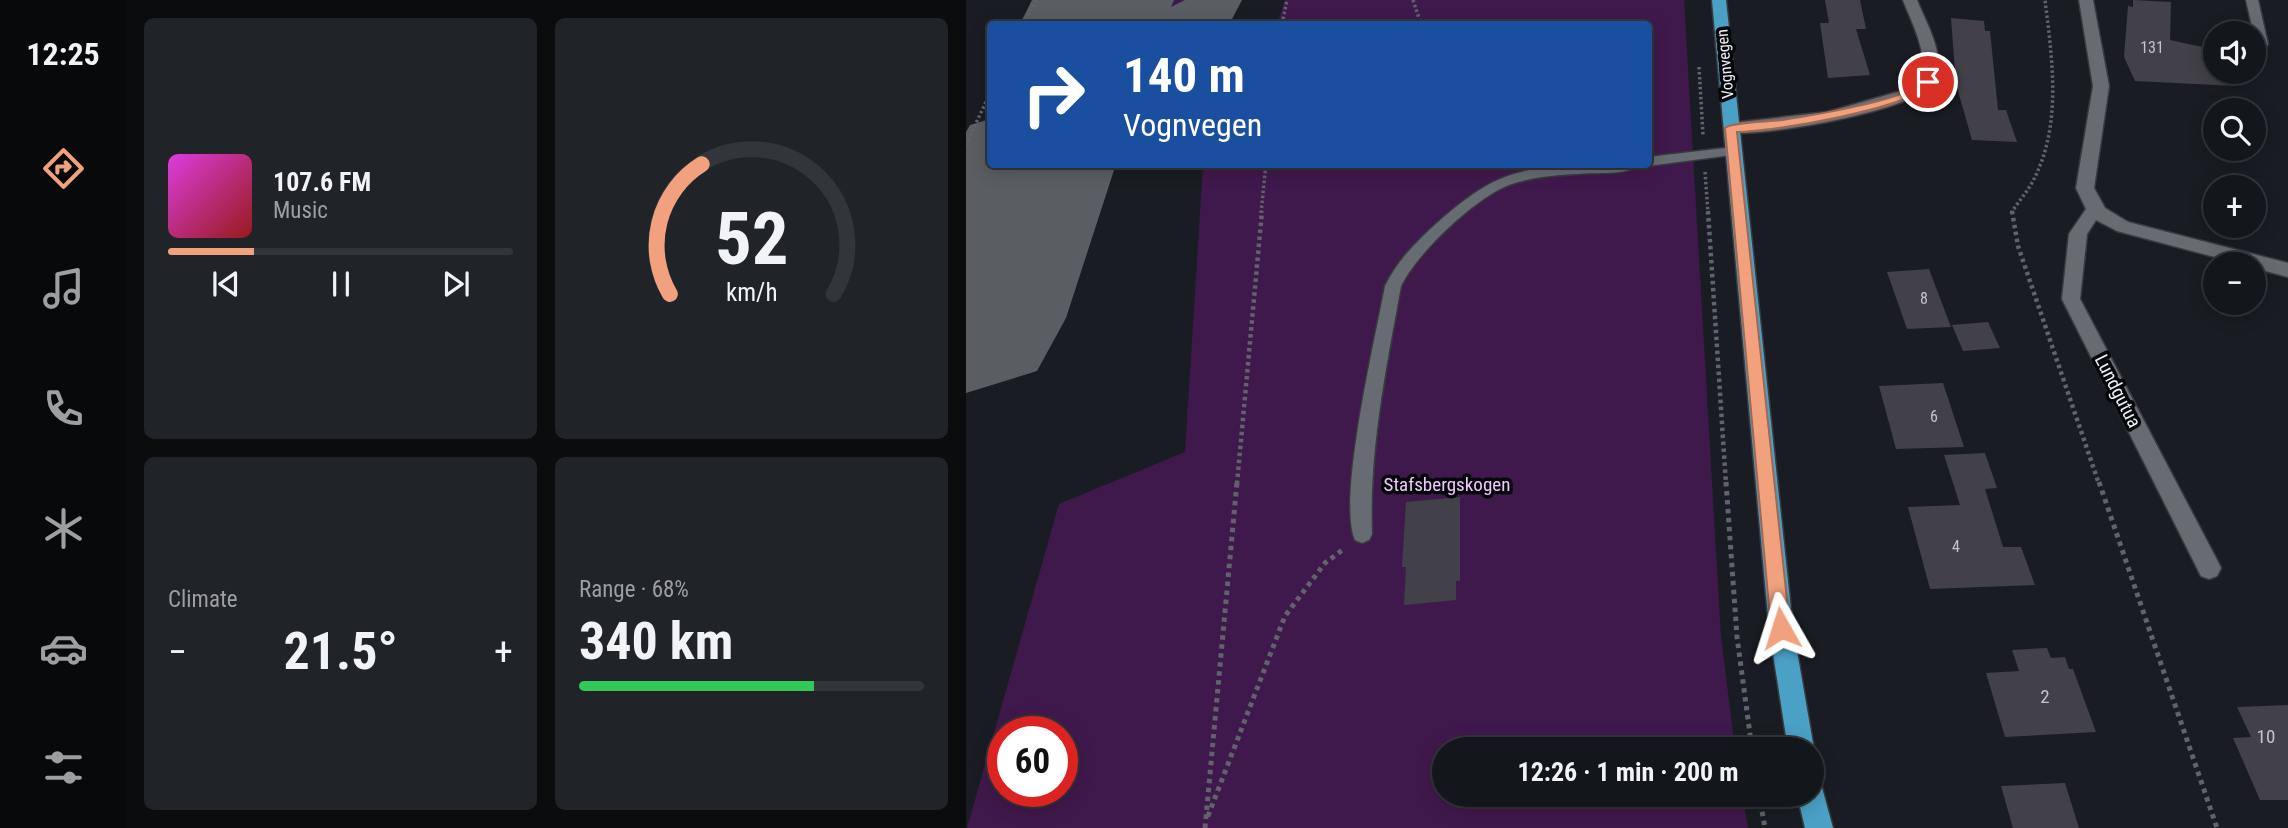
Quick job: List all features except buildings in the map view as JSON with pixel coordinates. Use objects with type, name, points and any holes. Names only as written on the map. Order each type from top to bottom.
[{"type":"main road","name":"Vognvegen","points":[[1719,0],[1781,628],[1799,737]]},
{"type":"main road","points":[[1814,807],[1819,828]]},
{"type":"street","points":[[1731,128],[1756,128],[1807,120],[1920,90],[1928,82],[1930,69],[1910,0]]},
{"type":"street","points":[[2086,0],[2101,86],[2085,188],[2089,202],[2112,222],[2133,230],[2288,270]]},
{"type":"street","name":"Lundgutua","points":[[2096,210],[2085,220],[2078,234],[2071,299],[2209,568]]},
{"type":"lane","points":[[2252,0],[2257,21]]},
{"type":"lane","points":[[1652,161],[1734,151]]},
{"type":"lane","points":[[1362,534],[1362,463],[1369,401],[1393,286],[1406,262],[1485,191],[1535,173],[1590,168]]},
{"type":"path","points":[[1025,21],[1037,0]]},
{"type":"path","points":[[1283,21],[1287,0]]},
{"type":"path","points":[[1413,0],[1420,21]]},
{"type":"path","points":[[2045,0],[2055,85],[2048,131],[2035,176],[2011,213],[2018,246],[2217,828]]},
{"type":"path","points":[[1699,64],[1736,624],[1750,737]]},
{"type":"path","points":[[966,145],[987,100]]},
{"type":"path","points":[[1205,826],[1266,168]]},
{"type":"path","points":[[1205,826],[1285,617],[1325,563],[1362,534]]},
{"type":"path","points":[[1761,807],[1765,828]]},
{"type":"green space","points":[[1118,0],[1198,0],[1195,11],[1175,21],[1108,21]]},
{"type":"green space","name":"Stafsbergskogen","points":[[1285,0],[1684,0],[1721,637],[1734,737],[1432,737],[1432,807],[1744,807],[1748,828],[967,828],[987,758],[987,807],[1078,807],[1078,716],[999,716],[1059,504],[1185,452],[1203,168],[1652,168],[1652,21],[1278,21]]},
{"type":"taxiway","points":[[1187,21],[1211,9],[1214,0]]},
{"type":"runway","points":[[1093,21],[1103,0]]},
{"type":"runway","points":[[966,318],[1029,168]]},
{"type":"route","points":[[1781,628],[1731,128],[1756,128],[1807,120],[1896,99],[1920,90],[1928,82]]}]
